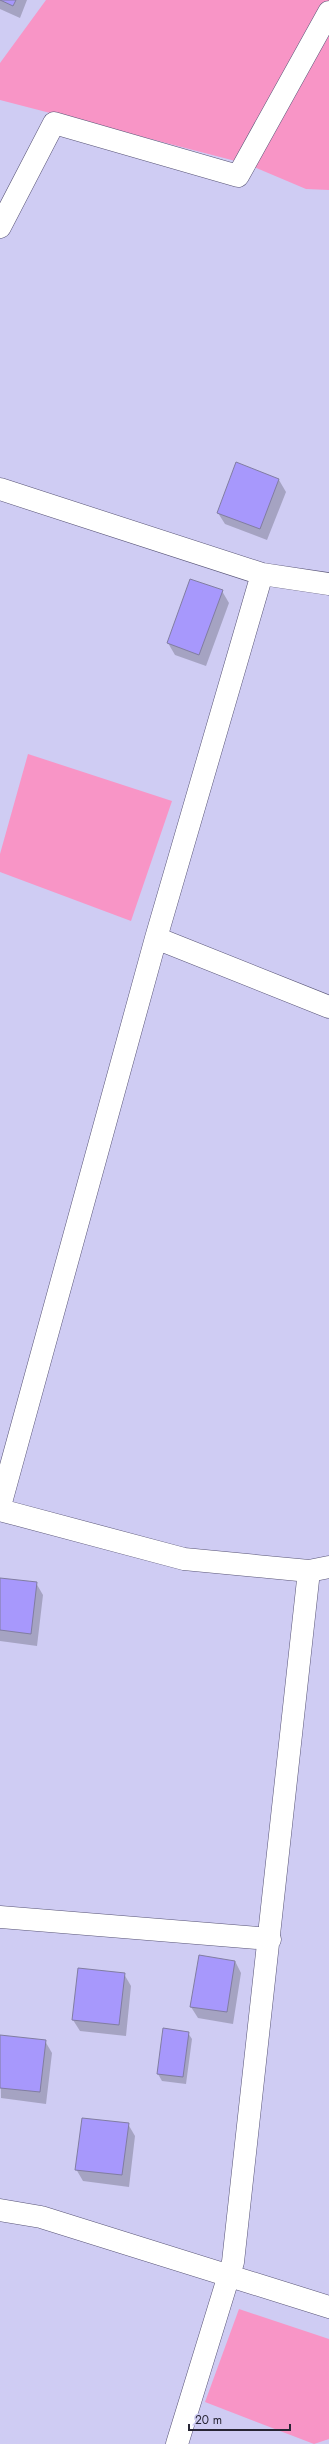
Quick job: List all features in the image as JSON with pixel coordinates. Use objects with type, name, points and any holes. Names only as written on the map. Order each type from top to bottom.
[{"type":"street","points":[[0,227],[54,123],[238,176],[329,12]]},
{"type":"street","points":[[0,489],[262,574],[329,584]]},
{"type":"street","points":[[0,1506],[156,938],[262,574]]},
{"type":"street","points":[[156,938],[329,1007]]},
{"type":"street","points":[[0,1510],[184,1559],[319,1569],[270,1939],[234,2262],[177,2444]]},
{"type":"street","points":[[0,1917],[270,1939]]},
{"type":"street","points":[[0,2210],[41,2217],[329,2307]]},
{"type":"shaded area","points":[[46,0],[329,0],[329,190],[306,189],[247,164],[0,100],[0,63]]},
{"type":"shaded area","points":[[28,754],[172,801],[131,921],[0,872],[0,854]]},
{"type":"shaded area","points":[[239,2309],[329,2339],[329,2439],[314,2444],[205,2402]]},
{"type":"building","points":[[0,0],[16,0],[13,6]]},
{"type":"building","points":[[236,462],[279,479],[260,529],[217,513]]},
{"type":"building","points":[[190,579],[223,590],[199,655],[167,643]]},
{"type":"building","points":[[0,1578],[37,1582],[31,1634],[0,1630]]},
{"type":"building","points":[[199,1955],[235,1961],[227,2012],[190,2007]]},
{"type":"building","points":[[78,1968],[125,1973],[119,2025],[72,2020]]},
{"type":"building","points":[[163,2028],[189,2032],[183,2077],[157,2074]]},
{"type":"building","points":[[0,2035],[46,2040],[40,2092],[0,2088]]},
{"type":"building","points":[[82,2118],[129,2123],[122,2175],[75,2170]]}]
